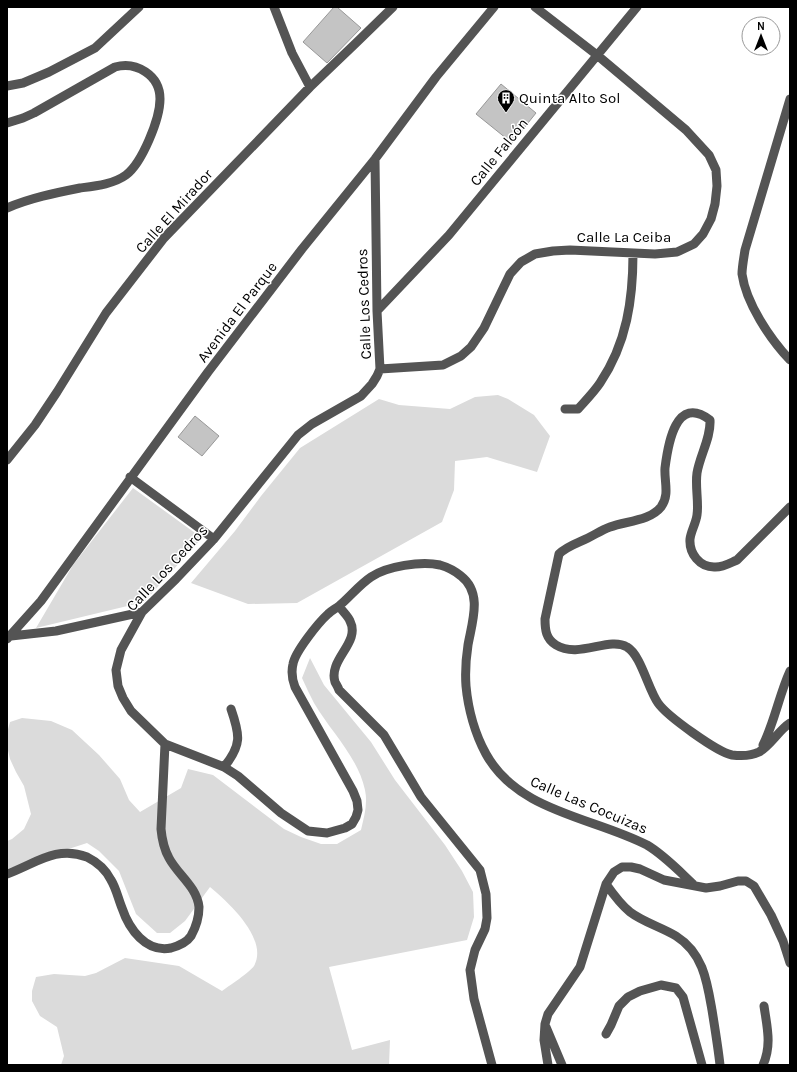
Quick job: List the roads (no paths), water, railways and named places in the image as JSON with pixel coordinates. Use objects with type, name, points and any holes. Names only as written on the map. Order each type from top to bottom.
[{"type":"street","points":[[7,86],[23,83],[95,48],[139,7]]},
{"type":"street","points":[[274,7],[292,53],[310,87]]},
{"type":"street","name":"Calle El Mirador","points":[[7,460],[57,392],[106,313],[164,238],[310,87],[392,7]]},
{"type":"street","name":"Avenida El Parque","points":[[9,637],[41,602],[130,477],[298,255],[375,159],[436,76],[494,7]]},
{"type":"street","name":"Calle La Ceiba","points":[[380,369],[443,365],[461,356],[472,347],[484,328],[510,274],[521,262],[535,254],[570,250],[655,254],[676,252],[694,244],[703,234],[711,219],[715,204],[717,186],[716,170],[709,155],[686,130],[597,55],[535,7]]},
{"type":"street","name":"Calle Falcón","points":[[377,311],[449,235],[637,7]]},
{"type":"street","points":[[7,123],[23,118],[45,107],[122,65],[132,65],[145,71],[154,81],[160,94],[154,128],[140,160],[126,176],[118,180],[102,184],[43,196],[7,208]]},
{"type":"street","points":[[790,99],[745,250],[742,273],[749,299],[762,323],[790,360]]},
{"type":"street","name":"Calle Los Cedros","points":[[339,606],[327,615],[316,627],[295,656],[292,679],[299,696],[353,791],[357,801],[358,810],[356,817],[352,824],[345,828],[327,833],[308,830],[281,813],[238,776],[224,767],[165,744],[131,710],[123,698],[118,686],[116,670],[121,650],[142,612],[214,539],[298,435],[312,424],[361,396],[377,376],[380,369],[377,311],[375,159]]},
{"type":"street","points":[[565,409],[578,409],[600,384],[614,358],[626,323],[631,299],[632,253]]},
{"type":"street","points":[[790,507],[737,560],[728,565],[716,567],[704,566],[695,558],[691,548],[690,538],[697,514],[697,473],[711,430],[710,420],[702,414],[690,412],[681,417],[674,428],[665,470],[666,497],[661,507],[642,518],[611,526],[565,548],[559,554],[545,619],[545,630],[547,637],[550,642],[561,648],[571,650],[593,648],[606,644],[627,646],[634,653],[658,703],[679,722],[709,744],[731,755],[750,755],[760,752],[790,722]]},
{"type":"street","points":[[130,477],[214,539]]},
{"type":"street","name":"Calle Las Cocuizas","points":[[339,606],[358,587],[373,576],[394,568],[424,564],[440,565],[462,577],[469,583],[474,593],[475,607],[466,665],[466,687],[476,732],[486,754],[499,773],[517,789],[534,800],[649,846],[693,884]]},
{"type":"street","points":[[339,606],[350,621],[352,633],[350,642],[343,651],[335,672],[335,681],[339,690],[384,735],[421,798],[475,863],[482,876],[486,894],[487,918],[485,929],[475,950],[470,970],[474,999],[492,1065]]},
{"type":"street","points":[[9,637],[56,631],[142,612]]},
{"type":"street","points":[[760,752],[769,733],[790,671]]},
{"type":"street","points":[[224,767],[236,751],[238,742],[238,732],[231,709]]},
{"type":"street","points":[[7,874],[42,858],[58,854],[68,852],[86,857],[94,861],[111,879],[122,910],[130,926],[139,938],[151,946],[164,949],[177,946],[189,939],[195,928],[198,917],[198,905],[192,889],[169,859],[163,842],[161,830],[165,744]]},
{"type":"street","points":[[548,1065],[544,1040],[545,1024],[552,1008],[580,967],[606,884],[614,872],[622,867],[640,869],[664,880],[693,884],[706,888],[738,881],[746,881],[754,886],[771,915],[790,963]]},
{"type":"street","points":[[606,884],[616,898],[630,912],[676,936],[688,946],[697,957],[706,977],[720,1065]]},
{"type":"street","points":[[606,1034],[619,1006],[628,997],[640,991],[661,985],[676,988],[683,997],[702,1065]]},
{"type":"street","points":[[763,1065],[768,1055],[769,1044],[764,1006]]},
{"type":"street","points":[[545,1024],[562,1065]]},
{"type":"place","name":"Quinta Alto Sol","points":[[506,113]]}]
